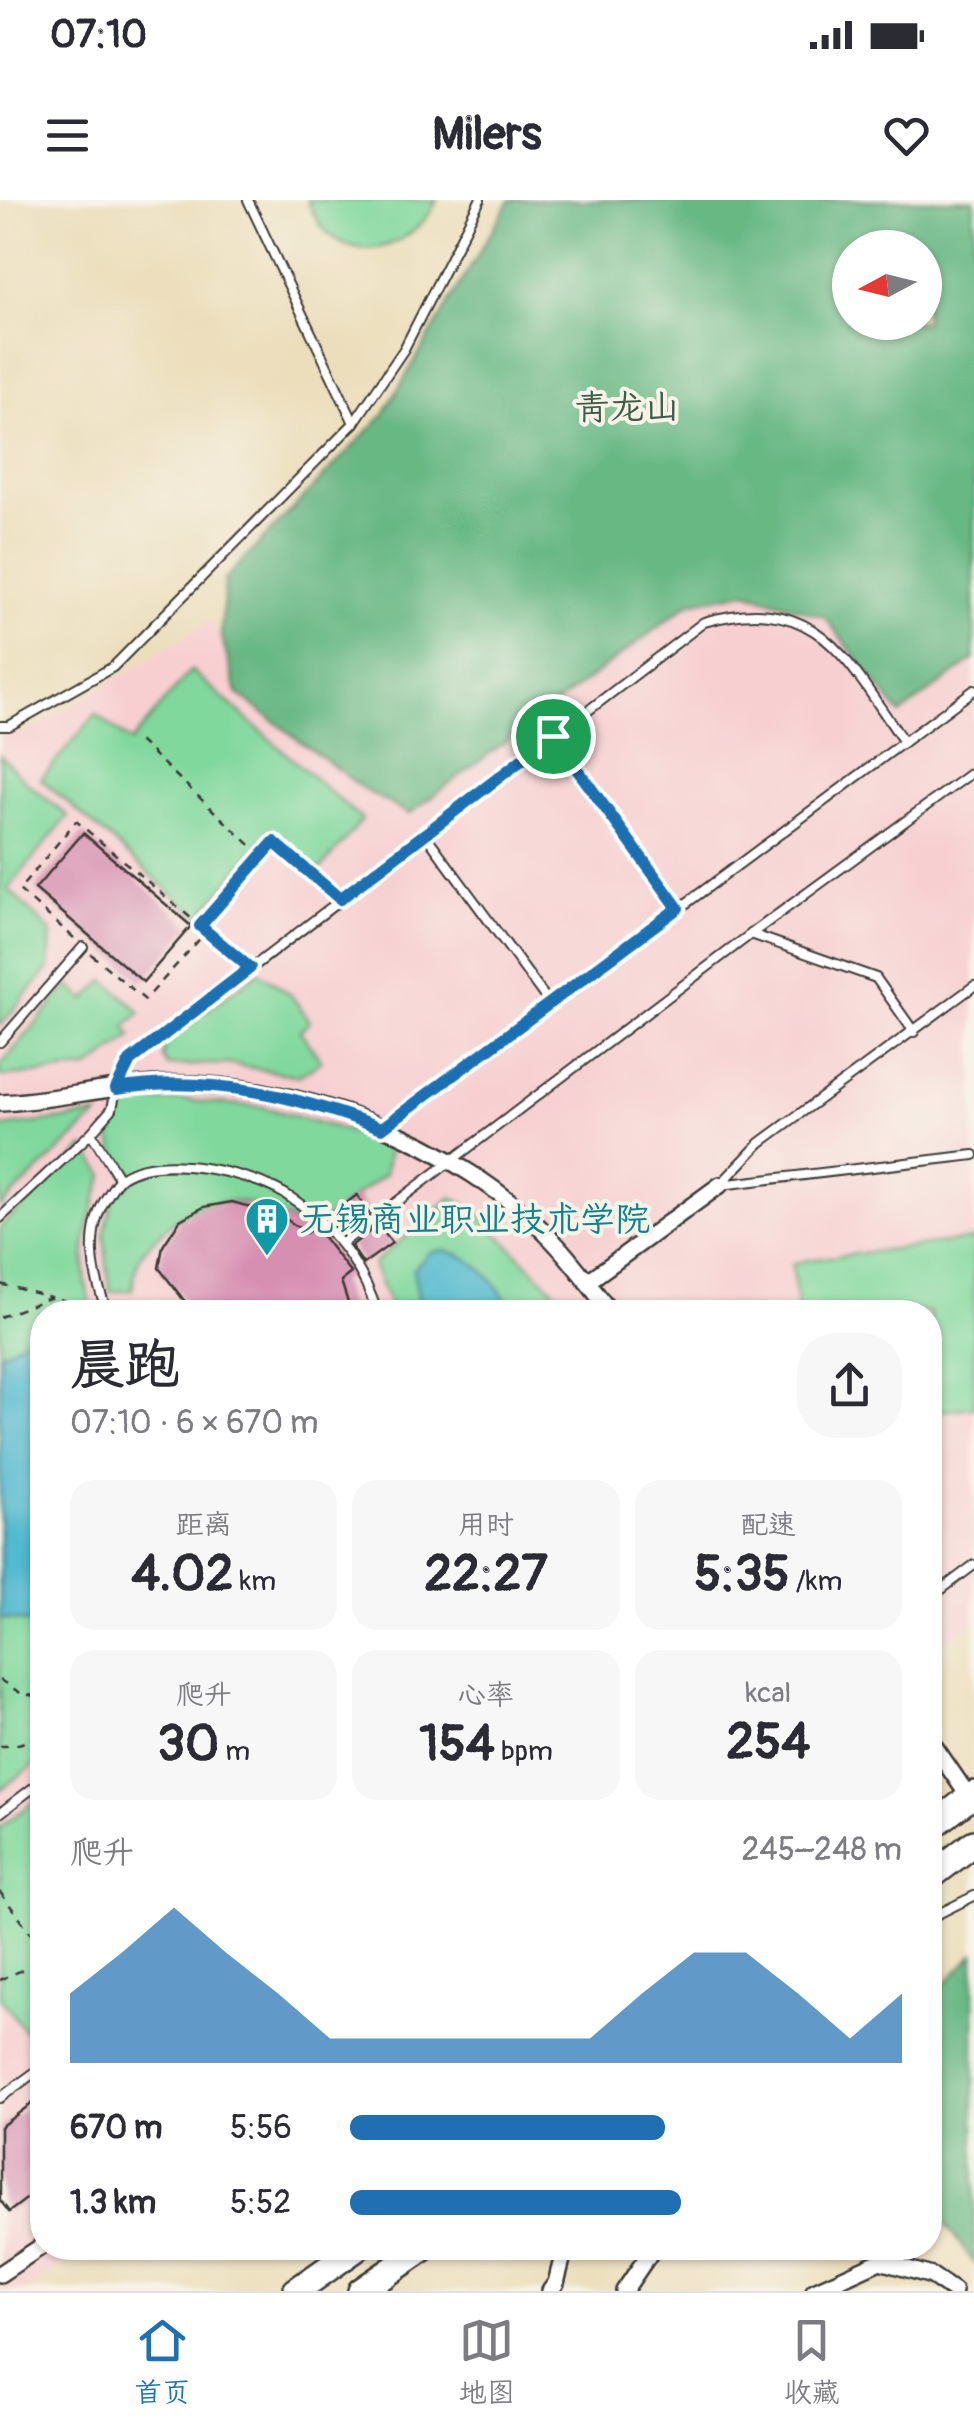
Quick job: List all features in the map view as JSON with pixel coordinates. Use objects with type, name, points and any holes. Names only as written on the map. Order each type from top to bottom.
[{"type":"main road","points":[[942,1819],[972,1795]]},
{"type":"main road","points":[[942,1868],[974,1843]]},
{"type":"main road","points":[[296,2291],[341,2260]]},
{"type":"main road","points":[[361,2291],[406,2260]]},
{"type":"street","points":[[0,1103],[160,1084],[257,1090],[306,1101],[382,1128],[450,1160],[551,1239],[601,1300]]},
{"type":"street","points":[[587,1282],[720,1185]]},
{"type":"street","points":[[942,1756],[972,1795]]},
{"type":"street","points":[[0,2274],[30,2254]]},
{"type":"street","points":[[558,2288],[564,2260]]},
{"type":"street","points":[[628,2289],[646,2260]]},
{"type":"street","points":[[814,2291],[880,2262],[932,2276],[954,2291]]},
{"type":"lane","points":[[248,200],[354,423]]},
{"type":"lane","points":[[0,726],[9,726],[113,666],[354,423],[404,350],[480,200]]},
{"type":"lane","points":[[0,1218],[112,1109],[116,1089],[130,1061],[704,622],[734,613],[763,613],[793,619],[815,629],[837,648],[904,742]]},
{"type":"lane","points":[[382,1128],[974,690]]},
{"type":"lane","points":[[553,736],[678,908]]},
{"type":"lane","points":[[342,1244],[751,934],[974,771]]},
{"type":"lane","points":[[426,834],[550,1004]]},
{"type":"lane","points":[[751,934],[876,978],[914,1032]]},
{"type":"lane","points":[[0,1042],[83,947]]},
{"type":"lane","points":[[720,1185],[760,1143],[974,986]]},
{"type":"lane","points":[[91,1133],[119,1178]]},
{"type":"lane","points":[[720,1185],[974,1155]]},
{"type":"lane","points":[[103,1300],[96,1279],[93,1230],[101,1204],[119,1178],[141,1168],[167,1166],[223,1171],[283,1192],[311,1212],[342,1244],[361,1273],[372,1300]]},
{"type":"lane","points":[[942,1589],[974,1565]]},
{"type":"lane","points":[[0,1813],[30,1790]]},
{"type":"lane","points":[[942,1912],[974,1896]]},
{"type":"lane","points":[[0,2098],[30,2075]]},
{"type":"path","points":[[139,741],[262,856]]},
{"type":"path","points":[[206,932],[145,1000],[19,890],[76,821],[250,968]]},
{"type":"path","points":[[200,926],[274,842],[340,899]]},
{"type":"path","points":[[0,1284],[63,1300]]},
{"type":"path","points":[[44,1300],[52,1297]]},
{"type":"path","points":[[0,1317],[30,1305]]},
{"type":"path","points":[[0,1680],[30,1696]]},
{"type":"path","points":[[0,1746],[16,1746],[30,1739]]},
{"type":"path","points":[[0,1892],[30,1933]]},
{"type":"path","points":[[0,1980],[30,1968]]},
{"type":"shaded area","points":[[753,519],[912,709],[974,660],[974,1623],[942,1645],[942,1300],[30,1300],[30,2260],[71,2260],[26,2291],[0,2291],[0,735],[30,731],[210,622],[409,814]]},
{"type":"green space","points":[[307,200],[437,200],[418,227],[405,237],[374,248],[359,248],[328,233]]},
{"type":"green space","name":"青龙山","points":[[510,200],[974,200],[974,659],[900,714],[825,617],[746,592],[690,603],[409,814],[366,791],[237,693],[221,635],[225,579],[383,415]]},
{"type":"green space","points":[[191,670],[362,820],[318,872],[270,831],[199,917],[41,779],[96,714],[131,742]]},
{"type":"green space","points":[[0,755],[68,816],[8,889],[51,932],[49,968],[0,1026]]},
{"type":"green space","points":[[259,972],[291,995],[310,1022],[300,1031],[321,1061],[299,1076],[229,1064],[168,1066],[163,1058],[166,1040]]},
{"type":"green space","points":[[105,980],[141,1012],[126,1026],[132,1037],[88,1069],[0,1077],[0,1066],[69,985],[85,1000]]},
{"type":"green space","points":[[183,1100],[263,1107],[390,1143],[385,1174],[308,1232],[251,1204],[232,1201],[195,1208],[145,1249],[132,1290],[110,1292],[104,1235],[113,1197],[131,1182],[111,1141],[114,1123],[131,1102]]},
{"type":"green space","points":[[98,1115],[0,1207],[0,1127]]},
{"type":"green space","points":[[85,1147],[104,1175],[86,1243],[85,1278],[90,1300],[30,1300],[30,1768],[0,1790],[0,1227]]},
{"type":"green space","points":[[452,1197],[476,1212],[564,1300],[387,1300],[373,1264]]},
{"type":"green space","points":[[974,1239],[974,1407],[942,1411],[942,1300],[796,1300],[792,1265]]},
{"type":"green space","points":[[30,1805],[30,2038],[0,1997],[0,1827]]},
{"type":"green space","points":[[974,1954],[974,2263],[942,2220],[942,1987]]},
{"type":"water","points":[[440,1250],[464,1257],[493,1281],[506,1300],[419,1300],[413,1270],[429,1253]]},
{"type":"water","points":[[30,1336],[30,1623],[0,1618],[0,1354]]},
{"type":"building","points":[[83,833],[191,926],[143,982],[35,889]]},
{"type":"building","points":[[357,1195],[369,1213],[342,1234],[327,1217]]},
{"type":"building","name":"无锡商业职业技术学院","points":[[232,1202],[280,1215],[306,1233],[315,1227],[351,1273],[341,1281],[347,1300],[184,1300],[159,1268],[163,1246],[180,1220],[204,1207]]},
{"type":"building","points":[[378,1225],[392,1243],[363,1264],[351,1246]]},
{"type":"building","points":[[30,2105],[30,2196],[9,2212],[0,2200],[0,2127]]},
{"type":"place","name":"无锡商业职业技术学院","points":[[267,1257]]},
{"type":"route","points":[[553,736],[678,908],[382,1128],[306,1101],[257,1090],[160,1084],[116,1089],[130,1061],[250,968],[200,926],[274,842],[340,899],[553,736]]}]
